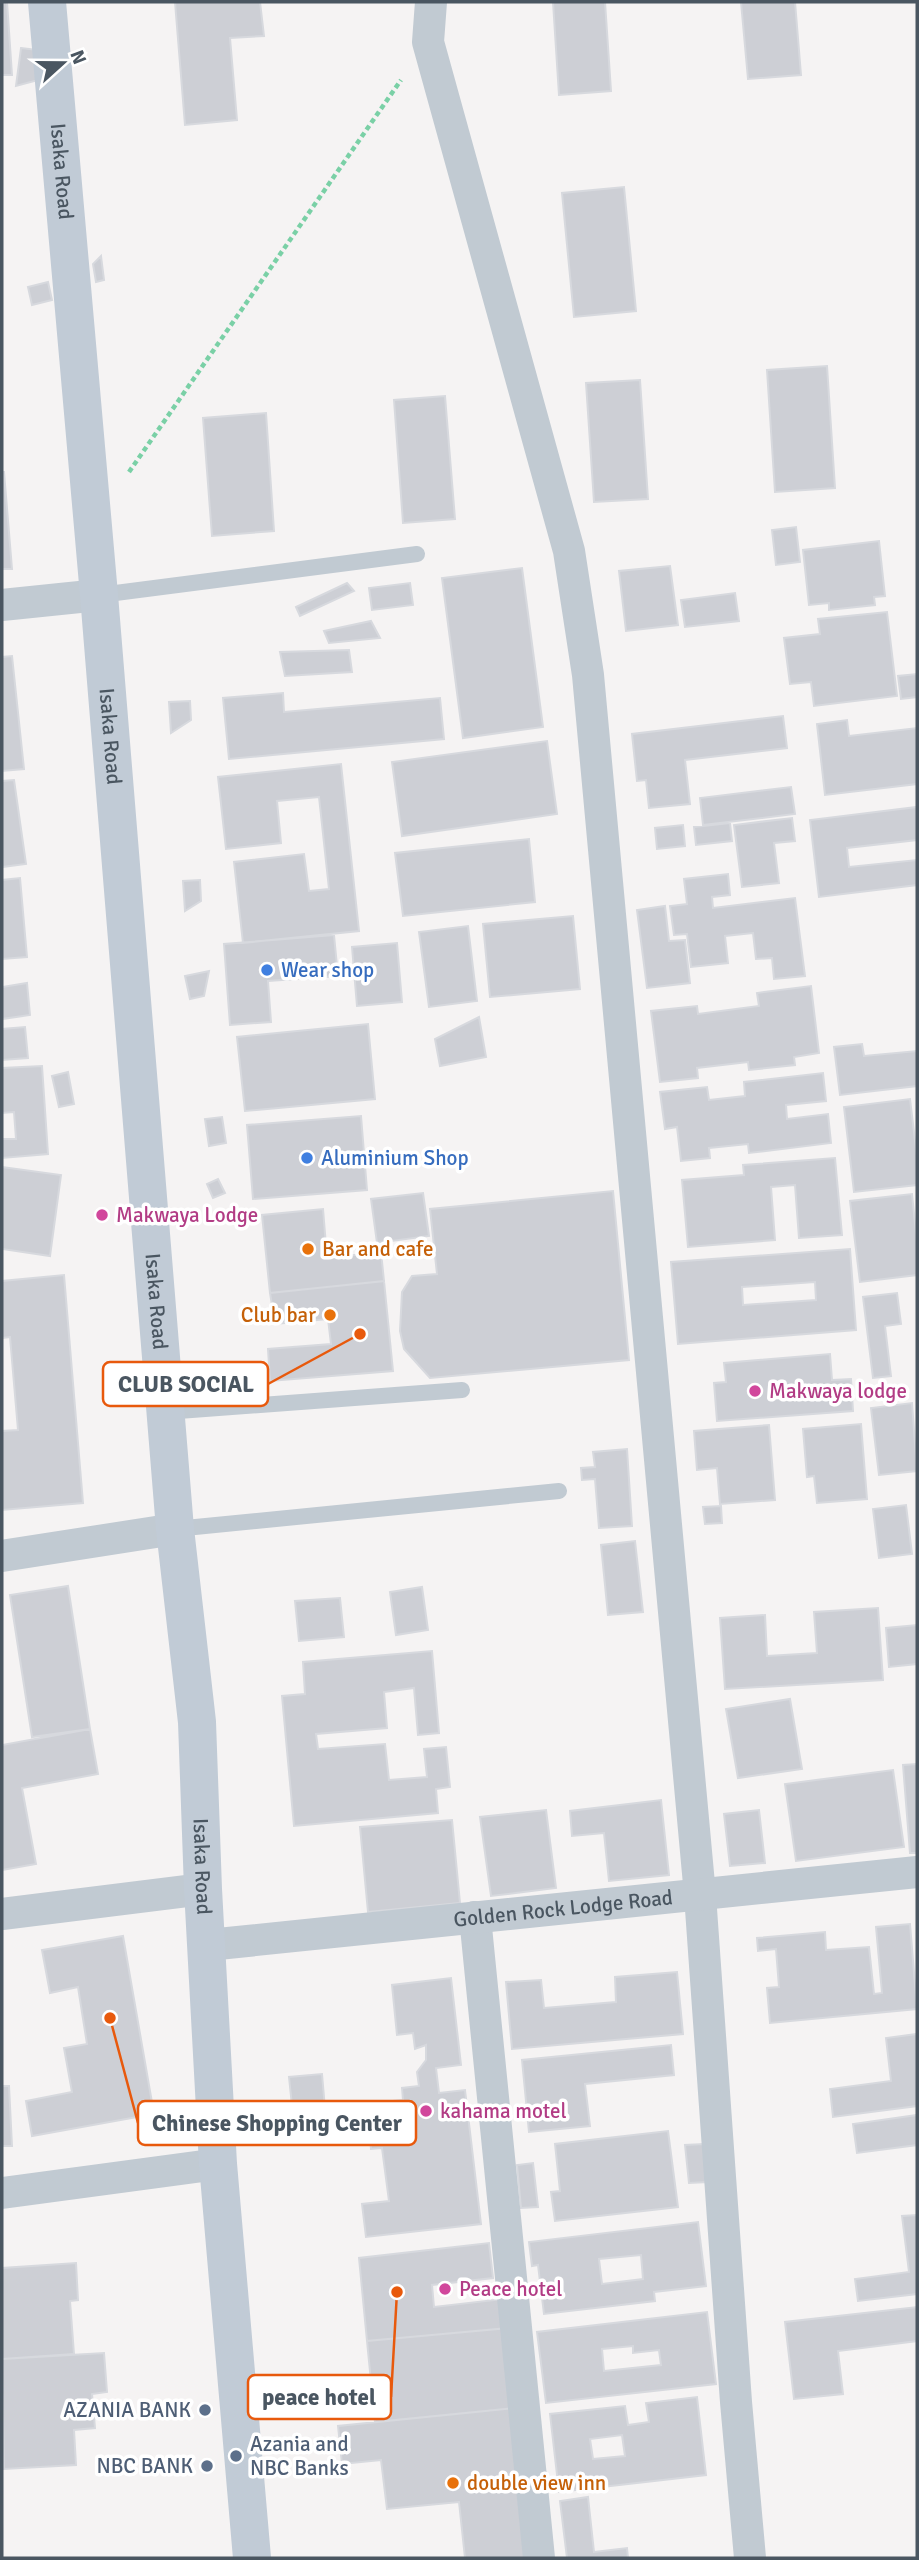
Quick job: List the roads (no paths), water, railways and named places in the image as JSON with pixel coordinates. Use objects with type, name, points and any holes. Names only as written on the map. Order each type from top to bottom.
[{"type":"street","name":"Isaka Road","points":[[47,2],[99,595],[175,1529],[197,1722],[218,2164],[252,2558]]},
{"type":"street","points":[[431,2],[428,41],[569,551],[588,675],[700,1895],[735,2388],[750,2558]]},
{"type":"street","points":[[2,605],[99,595]]},
{"type":"street","points":[[2,1556],[175,1529]]},
{"type":"street","name":"Golden Rock Lodge Road","points":[[208,1945],[917,1872]]},
{"type":"street","points":[[2,1914],[203,1889]]},
{"type":"street","points":[[475,1917],[539,2558]]},
{"type":"street","points":[[2,2193],[218,2164]]},
{"type":"lane","points":[[99,595],[416,554]]},
{"type":"lane","points":[[165,1412],[462,1390]]},
{"type":"lane","points":[[175,1529],[559,1491]]},
{"type":"place","name":"Wear shop","points":[[267,970]]},
{"type":"place","name":"Aluminium Shop","points":[[307,1158]]},
{"type":"place","name":"Makwaya Lodge","points":[[102,1215]]},
{"type":"place","name":"Bar and cafe","points":[[308,1249]]},
{"type":"place","name":"Club bar","points":[[330,1315]]},
{"type":"place","name":"CLUB SOCIAL","points":[[360,1334]]},
{"type":"place","name":"Makwaya lodge","points":[[755,1391]]},
{"type":"place","name":"Chinese Shopping Center","points":[[110,2018]]},
{"type":"place","name":"kahama motel","points":[[426,2111]]},
{"type":"place","name":"Peace hotel","points":[[445,2289]]},
{"type":"place","name":"peace hotel","points":[[397,2292]]},
{"type":"place","name":"AZANIA BANK","points":[[205,2410]]},
{"type":"place","name":"Azania and NBC Banks","points":[[236,2456]]},
{"type":"place","name":"NBC BANK","points":[[207,2466]]},
{"type":"place","name":"double view inn","points":[[453,2483]]}]
